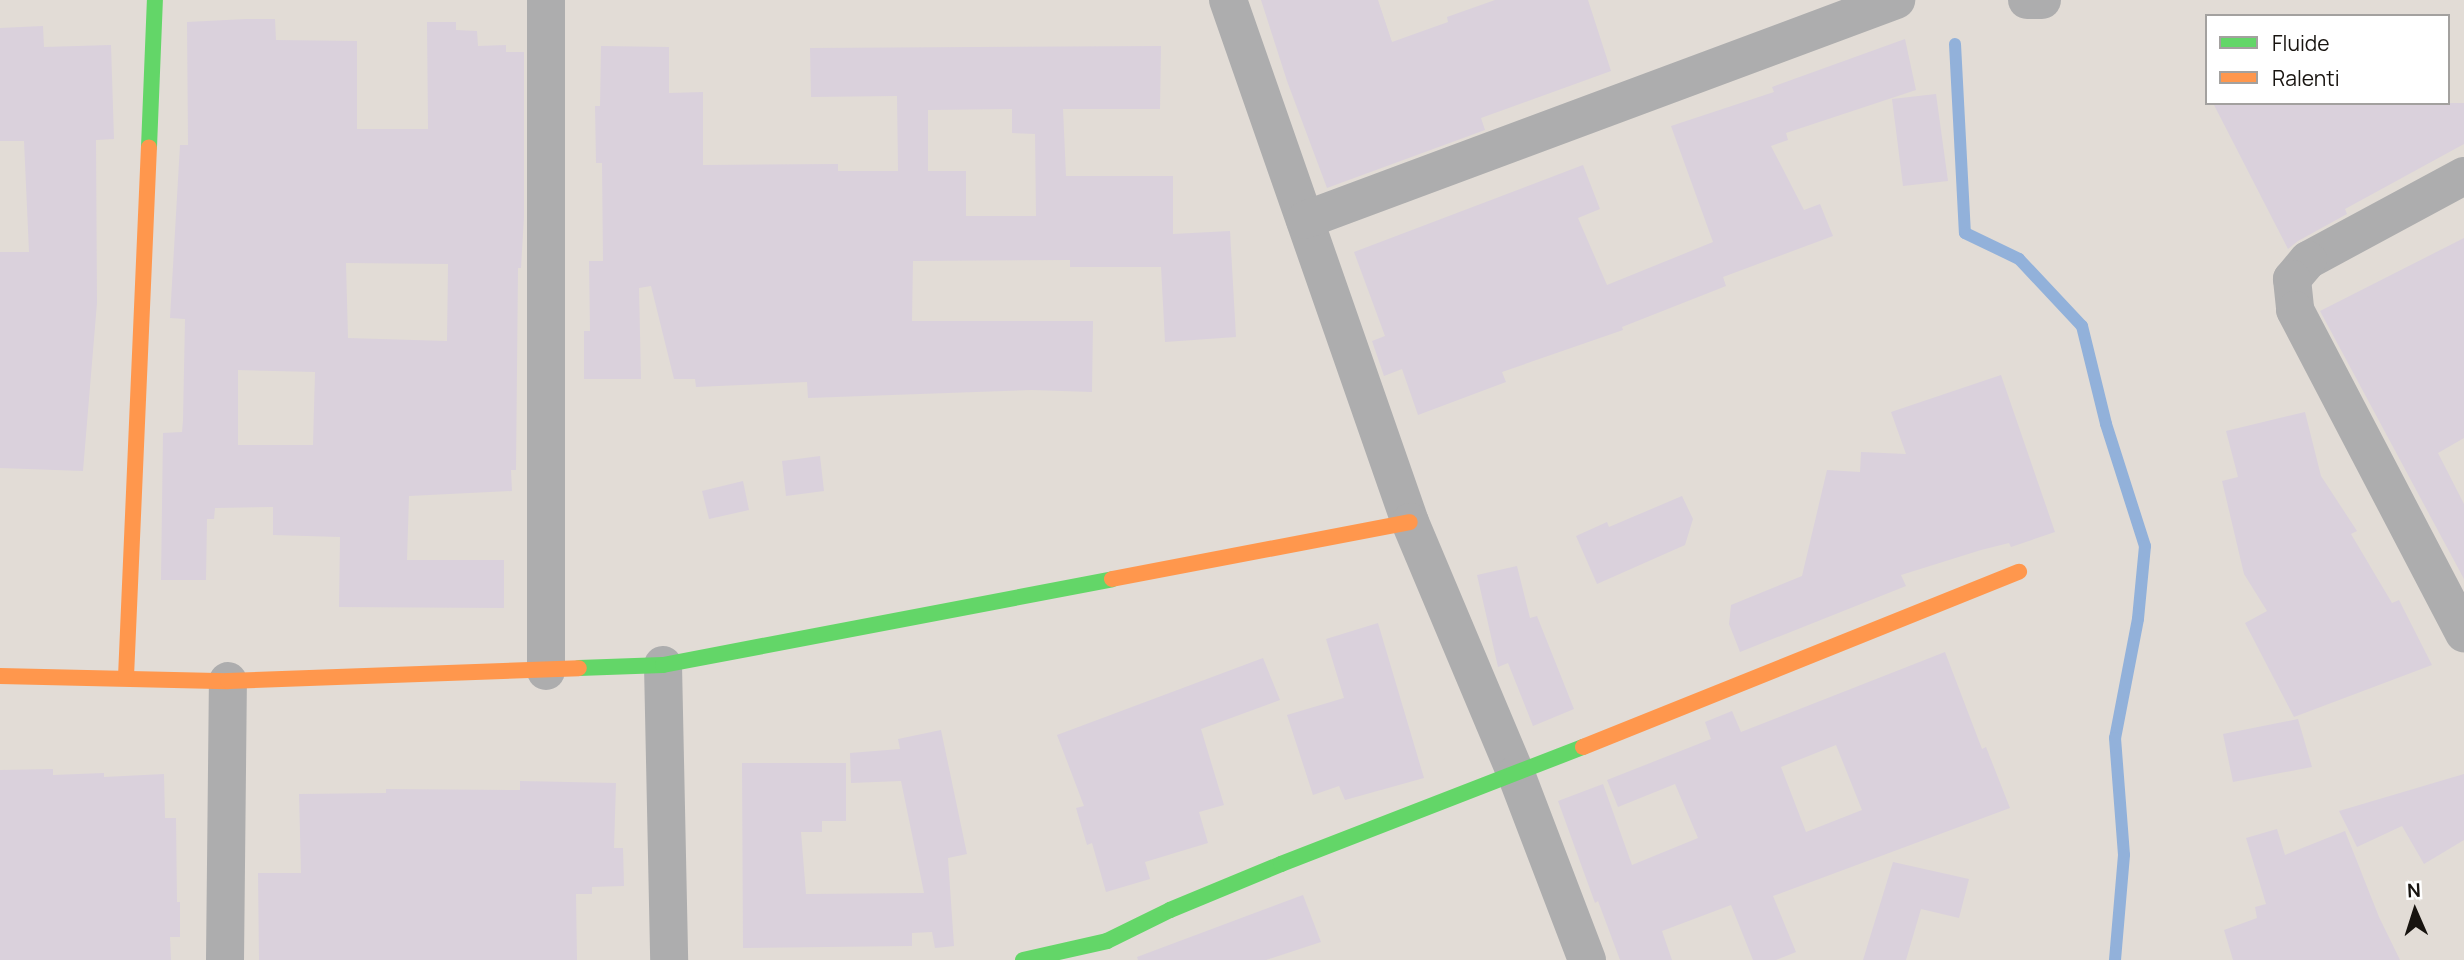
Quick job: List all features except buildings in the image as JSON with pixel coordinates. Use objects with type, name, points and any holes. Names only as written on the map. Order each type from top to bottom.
[{"type":"street","points":[[126,677],[155,0]]},
{"type":"street","points":[[546,0],[546,671]]},
{"type":"street","points":[[1228,0],[1410,522],[1516,774],[1587,960]]},
{"type":"street","points":[[1305,220],[1895,0]]},
{"type":"street","points":[[2028,0],[2042,0]]},
{"type":"street","points":[[2464,176],[2308,260],[2292,279],[2295,310],[2464,633]]},
{"type":"street","points":[[0,676],[228,681],[663,665],[1410,522]]},
{"type":"street","points":[[1023,960],[1108,951],[1170,910],[2019,572]]},
{"type":"street","points":[[663,665],[669,960]]},
{"type":"street","points":[[225,960],[228,681]]},
{"type":"waterway","points":[[1955,44],[1965,233],[2019,259],[2082,326],[2106,424],[2145,546],[2138,619],[2115,738],[2124,855],[2115,960]]},
{"type":"traffic: fast","points":[[149,147],[155,0]]},
{"type":"traffic: fast","points":[[579,668],[663,665],[1112,579]]},
{"type":"traffic: fast","points":[[1023,960],[1107,941],[1170,910],[1281,864],[1583,747]]},
{"type":"traffic: slow","points":[[126,677],[149,147]]},
{"type":"traffic: slow","points":[[1112,579],[1410,522]]},
{"type":"traffic: slow","points":[[1583,747],[2019,572]]},
{"type":"traffic: slow","points":[[0,676],[228,681],[579,668]]}]
